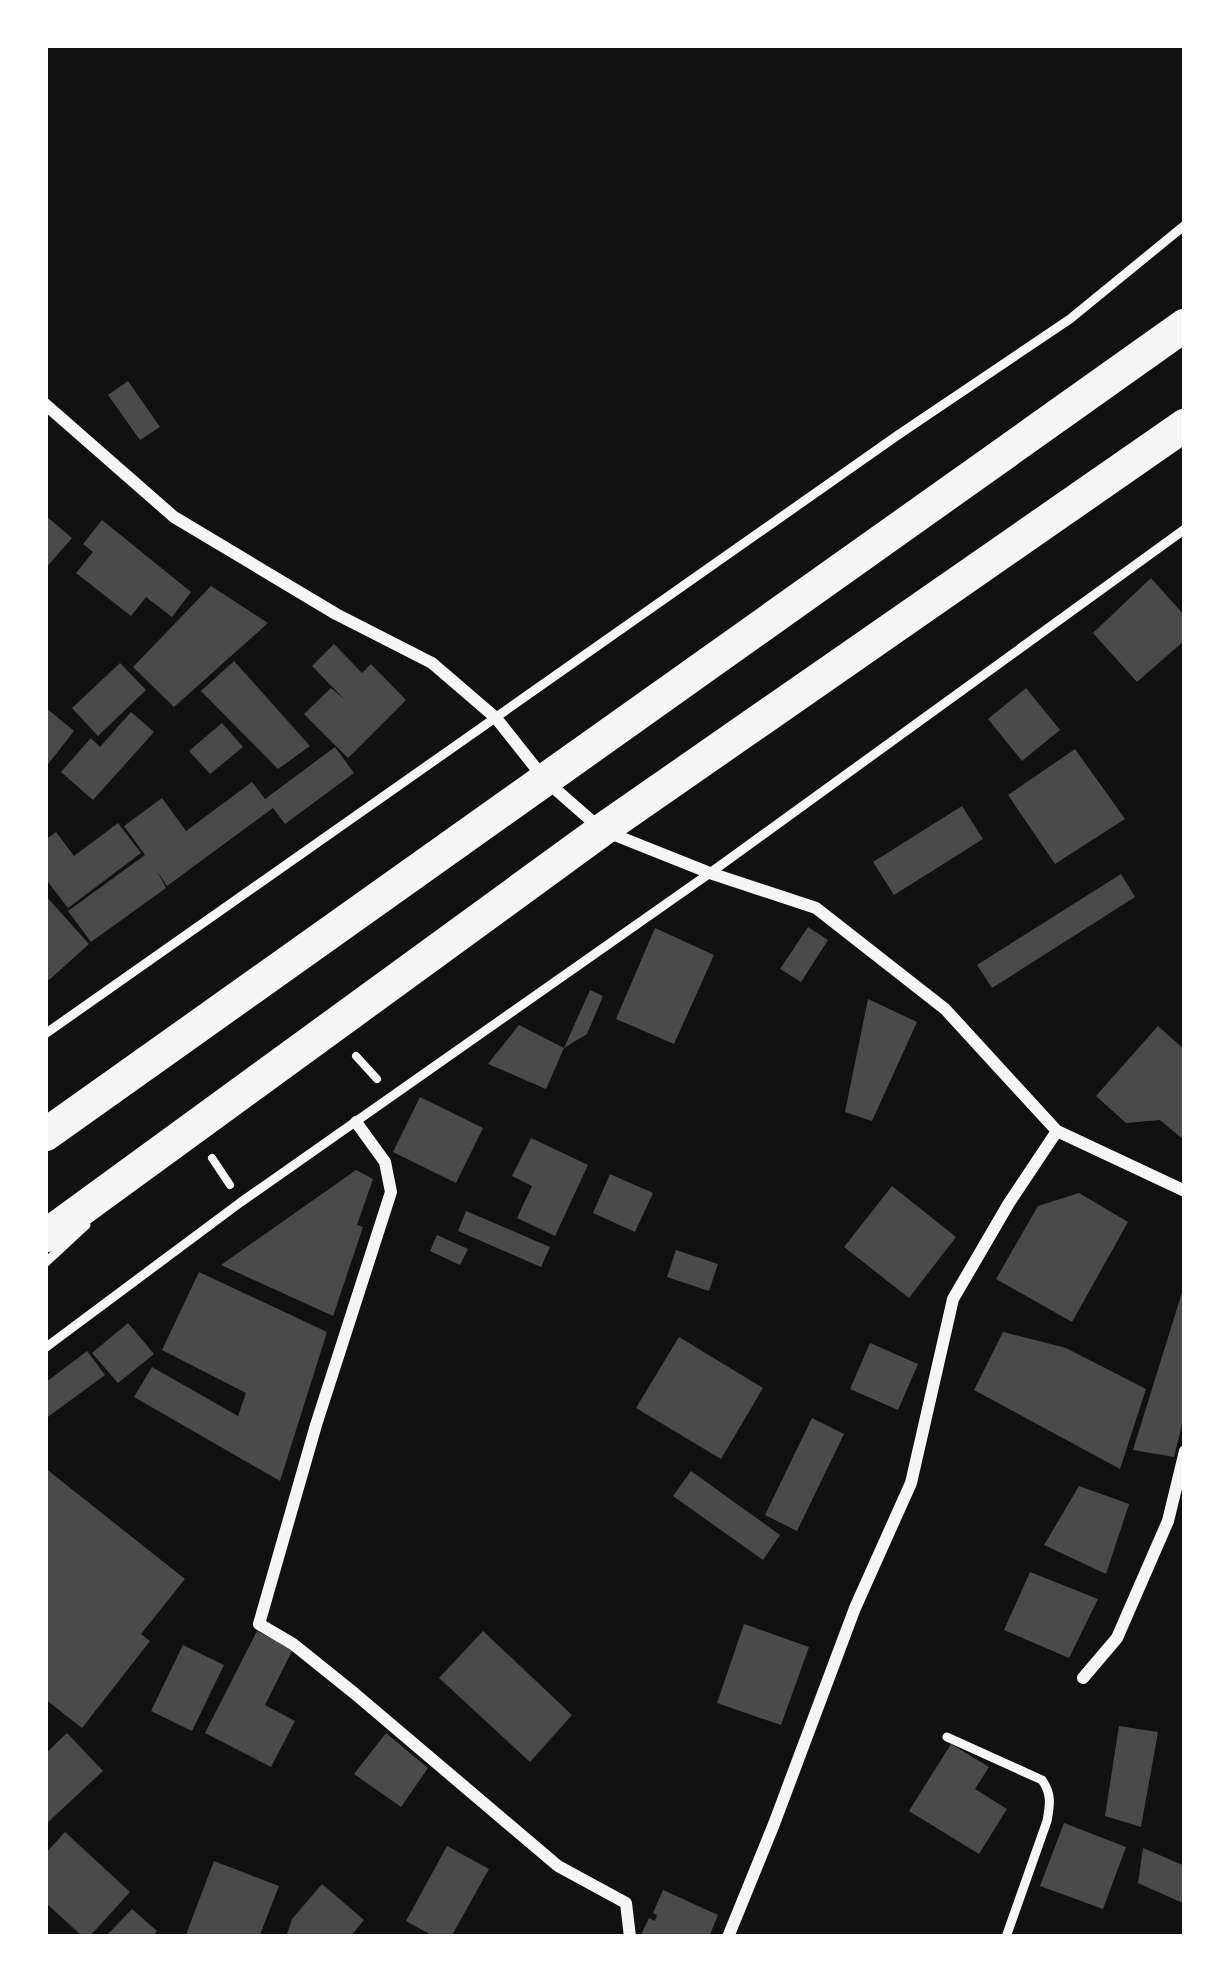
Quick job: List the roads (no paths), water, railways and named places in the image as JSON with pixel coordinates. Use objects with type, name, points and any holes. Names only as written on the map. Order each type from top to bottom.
[{"type":"highway","points":[[45,1135],[1185,325]]},
{"type":"highway","points":[[45,1236],[602,830],[1185,425]]},
{"type":"street","points":[[45,404],[174,517],[336,614],[432,662],[496,718],[545,781],[602,830],[816,908],[945,1009],[1057,1131],[1185,1191]]},
{"type":"street","points":[[356,1122],[385,1162],[391,1192],[316,1425],[259,1624],[308,1656],[558,1866],[626,1903],[630,1937]]},
{"type":"street","points":[[728,1937],[855,1608],[911,1483],[952,1299],[1057,1131]]},
{"type":"street","points":[[1083,1678],[1117,1638],[1168,1521],[1185,1451]]},
{"type":"lane","points":[[45,1034],[1070,319],[1185,225]]},
{"type":"lane","points":[[1121,371],[1185,311]]},
{"type":"lane","points":[[45,1348],[241,1202],[710,873],[1185,530]]},
{"type":"lane","points":[[112,1202],[179,1140]]},
{"type":"lane","points":[[45,1262],[95,1217]]},
{"type":"lane","points":[[947,1737],[1042,1780],[1049,1790],[1047,1821],[1006,1937]]}]
